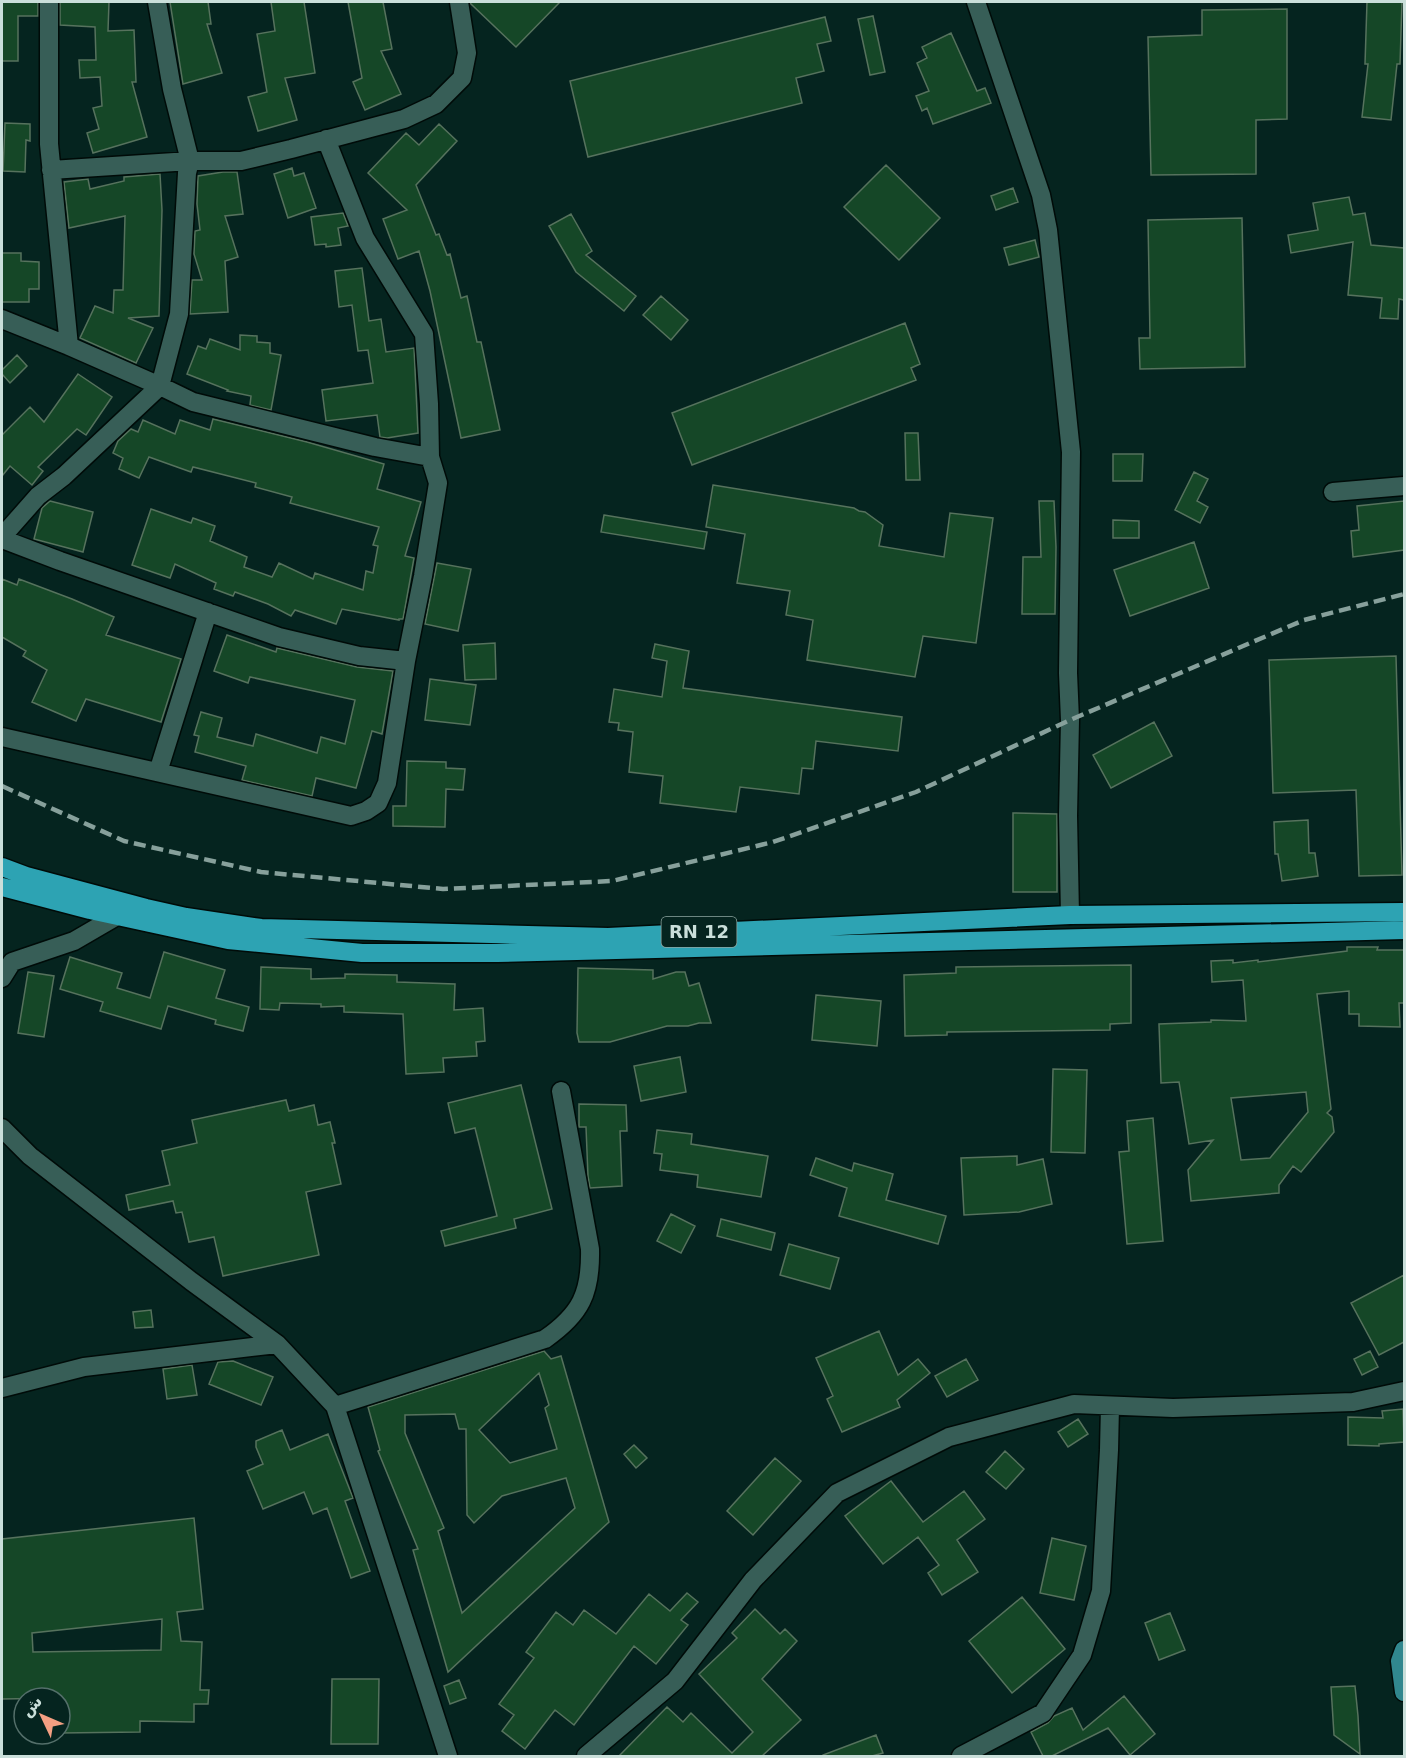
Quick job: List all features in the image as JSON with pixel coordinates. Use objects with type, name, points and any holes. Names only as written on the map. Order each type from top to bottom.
[{"type":"highway","name":"RN 12","points":[[2,867],[26,876],[146,908],[186,917],[261,928],[608,937],[1070,915],[1404,912]]},
{"type":"highway","name":"RN 12","points":[[2,887],[117,916],[228,940],[362,953],[497,953],[1404,930]]},
{"type":"main road","points":[[1404,1650],[1400,1661],[1404,1692]]},
{"type":"street","points":[[49,2],[49,144],[69,346]]},
{"type":"street","points":[[2,533],[8,530],[38,495],[64,477],[160,386],[179,314],[187,173],[190,161],[172,89],[157,2]]},
{"type":"street","points":[[51,170],[190,161],[240,161],[404,118],[436,104],[462,78],[467,53],[459,2]]},
{"type":"street","points":[[976,2],[1041,195],[1048,230],[1071,452],[1068,673],[1070,915]]},
{"type":"street","points":[[2,737],[351,816],[366,811],[378,803],[387,783],[438,483],[430,457],[424,334],[365,238],[326,139]]},
{"type":"street","points":[[2,319],[69,346],[193,402],[375,447],[430,457]]},
{"type":"street","points":[[1333,492],[1404,486]]},
{"type":"street","points":[[2,539],[279,637],[359,657],[406,661]]},
{"type":"street","points":[[158,772],[208,612]]},
{"type":"street","points":[[2,978],[12,962],[74,941],[117,916]]},
{"type":"street","points":[[335,1406],[545,1339],[562,1327],[577,1310],[586,1291],[591,1270],[590,1249],[561,1091]]},
{"type":"street","points":[[2,1128],[30,1156],[191,1281],[277,1344],[335,1406],[448,1756]]},
{"type":"street","points":[[2,1388],[84,1367],[277,1344]]},
{"type":"street","points":[[586,1756],[675,1681],[753,1580],[837,1493],[949,1437],[1074,1404],[1173,1408],[1353,1402],[1404,1391]]},
{"type":"street","points":[[961,1756],[1043,1713],[1082,1655],[1101,1591],[1110,1406]]},
{"type":"building","points":[[2,2],[38,2],[38,16],[18,16],[18,61],[2,61]]},
{"type":"building","points":[[60,2],[109,2],[108,31],[134,30],[136,82],[132,82],[147,137],[93,153],[87,133],[99,129],[93,108],[102,106],[100,77],[80,78],[79,60],[96,60],[95,27],[60,25]]},
{"type":"building","points":[[170,2],[208,2],[211,24],[207,24],[222,73],[183,84]]},
{"type":"building","points":[[271,2],[304,2],[315,73],[285,78],[297,120],[258,131],[248,97],[267,92],[257,34],[275,31]]},
{"type":"building","points":[[348,2],[383,2],[392,49],[381,51],[401,94],[365,110],[353,82],[362,78]]},
{"type":"building","points":[[470,2],[560,2],[516,47]]},
{"type":"building","points":[[1367,2],[1402,2],[1400,64],[1397,64],[1391,120],[1362,117],[1368,64],[1365,64]]},
{"type":"building","points":[[1287,9],[1287,119],[1256,120],[1256,174],[1151,175],[1148,37],[1202,35],[1202,10]]},
{"type":"building","points":[[873,16],[885,72],[870,75],[858,19]]},
{"type":"building","points":[[825,17],[831,41],[817,44],[824,71],[796,78],[802,103],[588,157],[570,81]]},
{"type":"building","points":[[951,33],[977,91],[985,88],[991,103],[933,124],[927,108],[922,111],[916,96],[929,91],[917,63],[927,58],[922,47]]},
{"type":"building","points":[[5,123],[30,124],[30,141],[26,140],[25,172],[3,171]]},
{"type":"building","points":[[439,124],[457,141],[416,185],[436,235],[439,234],[447,255],[450,254],[461,298],[467,296],[477,342],[481,342],[500,430],[461,438],[430,291],[419,251],[398,259],[383,219],[407,210],[368,173],[406,133],[419,145]]},
{"type":"building","points":[[886,165],[940,218],[899,260],[844,207]]},
{"type":"building","points":[[292,168],[294,176],[304,173],[316,208],[288,218],[274,174]]},
{"type":"building","points":[[237,172],[243,214],[225,216],[238,257],[225,261],[228,312],[190,314],[192,280],[202,280],[194,254],[195,231],[200,230],[197,204],[198,176]]},
{"type":"building","points":[[160,174],[162,210],[159,316],[128,318],[153,328],[136,363],[80,338],[95,306],[113,313],[114,290],[123,290],[125,216],[69,228],[64,182],[88,179],[90,189],[124,181],[124,177]]},
{"type":"building","points":[[1013,188],[1018,202],[996,210],[991,196]]},
{"type":"building","points":[[1349,197],[1353,215],[1365,213],[1371,245],[1404,248],[1404,300],[1399,299],[1398,319],[1380,318],[1382,298],[1348,295],[1353,242],[1291,253],[1288,235],[1318,230],[1313,203]]},
{"type":"building","points":[[343,213],[348,226],[338,228],[341,245],[326,247],[326,244],[315,245],[311,217]]},
{"type":"building","points":[[571,214],[592,251],[586,255],[636,296],[624,311],[576,272],[549,226]]},
{"type":"building","points":[[1242,218],[1245,367],[1140,369],[1139,338],[1150,338],[1148,220]]},
{"type":"building","points":[[1035,240],[1039,257],[1009,265],[1004,248]]},
{"type":"building","points":[[2,253],[21,253],[21,261],[39,262],[39,289],[29,289],[29,302],[2,302]]},
{"type":"building","points":[[362,268],[369,321],[381,319],[386,352],[414,348],[418,433],[380,437],[377,415],[326,421],[322,390],[373,383],[368,350],[358,351],[352,305],[339,307],[335,271]]},
{"type":"building","points":[[661,296],[688,320],[671,340],[643,315]]},
{"type":"building","points":[[905,323],[920,364],[911,368],[916,380],[692,465],[672,413]]},
{"type":"building","points":[[240,335],[257,336],[257,342],[270,343],[270,353],[281,355],[271,410],[250,405],[251,396],[227,391],[187,374],[198,346],[206,349],[210,339],[240,350]]},
{"type":"building","points":[[17,355],[27,366],[10,383],[2,374],[2,370]]},
{"type":"building","points":[[78,374],[112,397],[86,435],[77,429],[38,467],[43,471],[32,485],[10,466],[2,476],[2,435],[30,407],[44,422]]},
{"type":"building","points":[[213,419],[384,464],[377,489],[421,502],[405,556],[414,558],[403,619],[342,609],[336,624],[295,610],[291,616],[268,604],[235,592],[233,596],[214,589],[216,583],[175,564],[170,578],[132,565],[151,509],[191,523],[193,518],[215,526],[210,541],[247,557],[244,567],[272,577],[279,563],[313,579],[315,573],[363,590],[366,571],[373,573],[378,546],[373,545],[379,527],[290,503],[292,497],[255,487],[256,483],[193,467],[191,472],[149,457],[139,478],[119,469],[123,458],[113,453],[118,441],[131,429],[138,432],[143,420],[175,434],[180,420],[210,430]]},
{"type":"building","points":[[905,433],[918,433],[920,480],[906,480]]},
{"type":"building","points":[[1113,454],[1143,454],[1142,481],[1113,481]]},
{"type":"building","points":[[1194,472],[1208,479],[1197,501],[1208,507],[1200,523],[1175,510]]},
{"type":"building","points":[[713,485],[854,508],[865,512],[883,525],[879,546],[944,557],[950,513],[993,518],[976,643],[923,636],[915,677],[807,660],[813,620],[786,615],[790,591],[737,583],[745,534],[706,527]]},
{"type":"building","points":[[50,501],[93,512],[83,552],[34,539],[42,508]]},
{"type":"building","points":[[1039,501],[1054,501],[1055,614],[1022,614],[1023,557],[1041,557]]},
{"type":"building","points":[[1404,501],[1404,550],[1353,557],[1351,531],[1359,530],[1357,506]]},
{"type":"building","points":[[604,515],[707,532],[704,549],[601,532]]},
{"type":"building","points":[[1113,520],[1139,521],[1139,538],[1113,538]]},
{"type":"building","points":[[1194,542],[1209,588],[1130,616],[1114,570]]},
{"type":"building","points":[[437,563],[471,569],[458,631],[425,624]]},
{"type":"building","points":[[2,579],[17,585],[19,579],[114,617],[106,635],[181,659],[161,722],[86,699],[76,721],[32,702],[47,670],[23,656],[26,651],[2,637]]},
{"type":"building","points":[[227,635],[276,652],[277,648],[357,667],[393,671],[382,734],[372,731],[356,788],[316,778],[312,796],[242,780],[246,766],[195,752],[199,736],[194,735],[201,712],[222,718],[217,737],[253,746],[256,734],[317,753],[321,737],[345,744],[355,700],[250,677],[248,683],[214,671]]},
{"type":"building","points":[[495,643],[496,679],[465,680],[463,645]]},
{"type":"building","points":[[655,644],[689,651],[683,688],[902,717],[898,751],[816,741],[813,769],[802,768],[799,794],[740,787],[736,812],[660,803],[663,776],[629,772],[633,732],[618,730],[619,723],[609,722],[614,689],[662,697],[667,661],[652,658]]},
{"type":"building","points":[[1396,656],[1402,875],[1359,876],[1356,790],[1273,793],[1269,660]]},
{"type":"building","points":[[430,679],[476,685],[470,725],[425,720]]},
{"type":"building","points":[[1154,722],[1172,756],[1111,788],[1093,755]]},
{"type":"building","points":[[407,761],[446,762],[446,768],[465,769],[463,790],[446,789],[445,827],[393,826],[393,806],[406,806]]},
{"type":"building","points":[[1013,813],[1057,814],[1057,892],[1013,892]]},
{"type":"building","points":[[1308,820],[1309,853],[1315,853],[1318,876],[1282,881],[1278,854],[1275,854],[1274,822]]},
{"type":"building","points":[[1347,947],[1404,950],[1404,1003],[1399,1003],[1400,1027],[1359,1026],[1359,1014],[1349,1014],[1349,991],[1317,994],[1331,1109],[1327,1113],[1332,1117],[1334,1132],[1301,1172],[1293,1166],[1279,1185],[1279,1193],[1191,1201],[1188,1170],[1213,1140],[1189,1144],[1179,1082],[1161,1083],[1159,1024],[1211,1022],[1211,1020],[1246,1021],[1243,980],[1212,982],[1211,961],[1233,960],[1233,963],[1258,960],[1258,962],[1347,951]],"holes":[[[1306,1092],[1308,1112],[1270,1158],[1241,1160],[1231,1098]]]},
{"type":"building","points":[[164,952],[225,970],[216,998],[249,1007],[243,1031],[215,1024],[216,1020],[168,1006],[161,1029],[100,1011],[103,1002],[60,989],[70,957],[122,973],[117,988],[150,998]]},
{"type":"building","points":[[1131,965],[1131,1023],[1110,1024],[1110,1030],[947,1032],[947,1035],[905,1036],[904,975],[956,973],[956,967]]},
{"type":"building","points":[[261,967],[311,969],[311,979],[345,978],[345,974],[397,975],[397,982],[455,984],[454,1010],[483,1008],[485,1041],[476,1042],[477,1056],[443,1058],[444,1072],[406,1074],[403,1014],[344,1012],[344,1006],[321,1007],[321,1004],[280,1003],[279,1010],[260,1009]]},
{"type":"building","points":[[578,968],[653,970],[653,979],[676,972],[685,972],[689,986],[699,983],[711,1023],[667,1026],[610,1042],[579,1042],[577,1033]]},
{"type":"building","points":[[28,972],[54,976],[44,1037],[18,1033]]},
{"type":"building","points":[[816,995],[881,1001],[877,1046],[812,1040]]},
{"type":"building","points":[[680,1057],[686,1092],[641,1101],[634,1066]]},
{"type":"building","points":[[1053,1069],[1087,1070],[1085,1153],[1051,1152]]},
{"type":"building","points":[[521,1085],[552,1209],[514,1219],[516,1228],[445,1246],[441,1231],[497,1216],[475,1128],[455,1133],[448,1103]]},
{"type":"building","points":[[286,1100],[289,1111],[314,1105],[318,1125],[330,1122],[335,1143],[332,1143],[341,1184],[306,1192],[319,1255],[223,1276],[214,1237],[189,1242],[182,1212],[176,1213],[173,1201],[129,1210],[126,1195],[170,1185],[162,1151],[197,1143],[192,1120]]},
{"type":"building","points":[[579,1104],[626,1105],[627,1131],[620,1131],[622,1186],[590,1188],[586,1127],[579,1127]]},
{"type":"building","points":[[1153,1118],[1163,1241],[1127,1244],[1119,1152],[1129,1151],[1127,1121]]},
{"type":"building","points":[[657,1130],[692,1134],[691,1144],[768,1156],[761,1197],[697,1187],[698,1175],[660,1170],[662,1154],[654,1153]]},
{"type":"building","points":[[1017,1156],[1017,1165],[1043,1159],[1052,1204],[1019,1212],[964,1215],[961,1158]]},
{"type":"building","points":[[816,1158],[852,1171],[854,1163],[893,1174],[886,1200],[946,1216],[938,1244],[839,1216],[847,1188],[810,1175]]},
{"type":"building","points":[[671,1214],[695,1226],[681,1253],[657,1241]]},
{"type":"building","points":[[721,1219],[775,1233],[771,1250],[717,1236]]},
{"type":"building","points":[[789,1244],[839,1258],[830,1289],[780,1275]]},
{"type":"building","points":[[1404,1275],[1404,1342],[1379,1355],[1351,1303]]},
{"type":"building","points":[[151,1310],[153,1327],[135,1328],[133,1312]]},
{"type":"building","points":[[879,1331],[898,1375],[918,1359],[930,1373],[897,1400],[900,1407],[842,1432],[827,1399],[833,1396],[816,1358]]},
{"type":"building","points":[[544,1351],[551,1359],[561,1356],[609,1522],[448,1672],[413,1550],[418,1549],[378,1451],[380,1450],[368,1407]],"holes":[[[539,1373],[549,1405],[545,1408],[557,1449],[510,1463],[479,1430]],[[455,1414],[459,1429],[466,1429],[467,1515],[474,1523],[502,1496],[566,1478],[575,1508],[462,1613],[438,1531],[444,1528],[405,1433],[405,1415]]]},
{"type":"building","points":[[1370,1351],[1378,1367],[1362,1375],[1354,1359]]},
{"type":"building","points":[[966,1359],[978,1380],[947,1397],[935,1376]]},
{"type":"building","points":[[233,1361],[273,1377],[261,1405],[209,1384],[218,1362]]},
{"type":"building","points":[[192,1365],[197,1395],[167,1399],[163,1369]]},
{"type":"building","points":[[1403,1409],[1404,1442],[1379,1444],[1379,1446],[1348,1445],[1348,1417],[1383,1418],[1382,1411]]},
{"type":"building","points":[[1078,1419],[1088,1434],[1068,1447],[1058,1432]]},
{"type":"building","points":[[282,1430],[290,1450],[328,1434],[353,1498],[345,1501],[370,1571],[351,1578],[327,1508],[313,1514],[304,1492],[263,1509],[247,1471],[263,1464],[256,1441]]},
{"type":"building","points":[[634,1445],[647,1458],[636,1468],[624,1454]]},
{"type":"building","points":[[1005,1451],[1024,1469],[1006,1489],[986,1472]]},
{"type":"building","points":[[775,1458],[801,1481],[753,1535],[727,1511]]},
{"type":"building","points":[[891,1481],[923,1522],[964,1491],[985,1519],[957,1540],[978,1572],[942,1595],[928,1573],[939,1565],[918,1537],[883,1564],[845,1516]]},
{"type":"building","points":[[194,1518],[203,1609],[177,1612],[181,1641],[202,1642],[200,1690],[209,1690],[208,1704],[194,1704],[194,1722],[140,1721],[140,1732],[72,1733],[72,1686],[12,1686],[12,1699],[2,1699],[2,1539]],"holes":[[[162,1619],[161,1650],[33,1652],[32,1633]]]},
{"type":"building","points":[[1052,1538],[1086,1546],[1074,1600],[1040,1593]]},
{"type":"building","points":[[687,1593],[698,1602],[681,1620],[688,1625],[656,1664],[634,1646],[574,1725],[555,1710],[525,1749],[502,1731],[514,1715],[499,1704],[534,1658],[526,1652],[556,1612],[573,1625],[584,1610],[616,1634],[649,1594],[670,1611]]},
{"type":"building","points":[[1022,1597],[1065,1649],[1012,1693],[969,1641]]},
{"type":"building","points":[[755,1609],[780,1634],[785,1629],[797,1641],[762,1679],[801,1720],[762,1756],[619,1756],[667,1707],[683,1722],[691,1713],[732,1753],[753,1732],[699,1674],[737,1638],[732,1633]]},
{"type":"building","points":[[1170,1613],[1185,1650],[1159,1660],[1145,1623]]},
{"type":"building","points":[[332,1679],[379,1679],[378,1744],[331,1744]]},
{"type":"building","points":[[459,1680],[466,1698],[450,1704],[444,1686]]},
{"type":"building","points":[[1355,1686],[1360,1754],[1334,1735],[1331,1687]]},
{"type":"building","points":[[1124,1696],[1155,1734],[1130,1755],[1108,1728],[1052,1756],[1043,1756],[1031,1732],[1048,1723],[1054,1716],[1072,1708],[1083,1730]]},
{"type":"building","points":[[876,1735],[883,1753],[872,1756],[823,1756],[823,1755]]},
{"type":"railway","points":[[2,786],[124,841],[261,872],[443,889],[612,881],[773,842],[916,792],[1070,720],[1304,620],[1404,594]]}]
